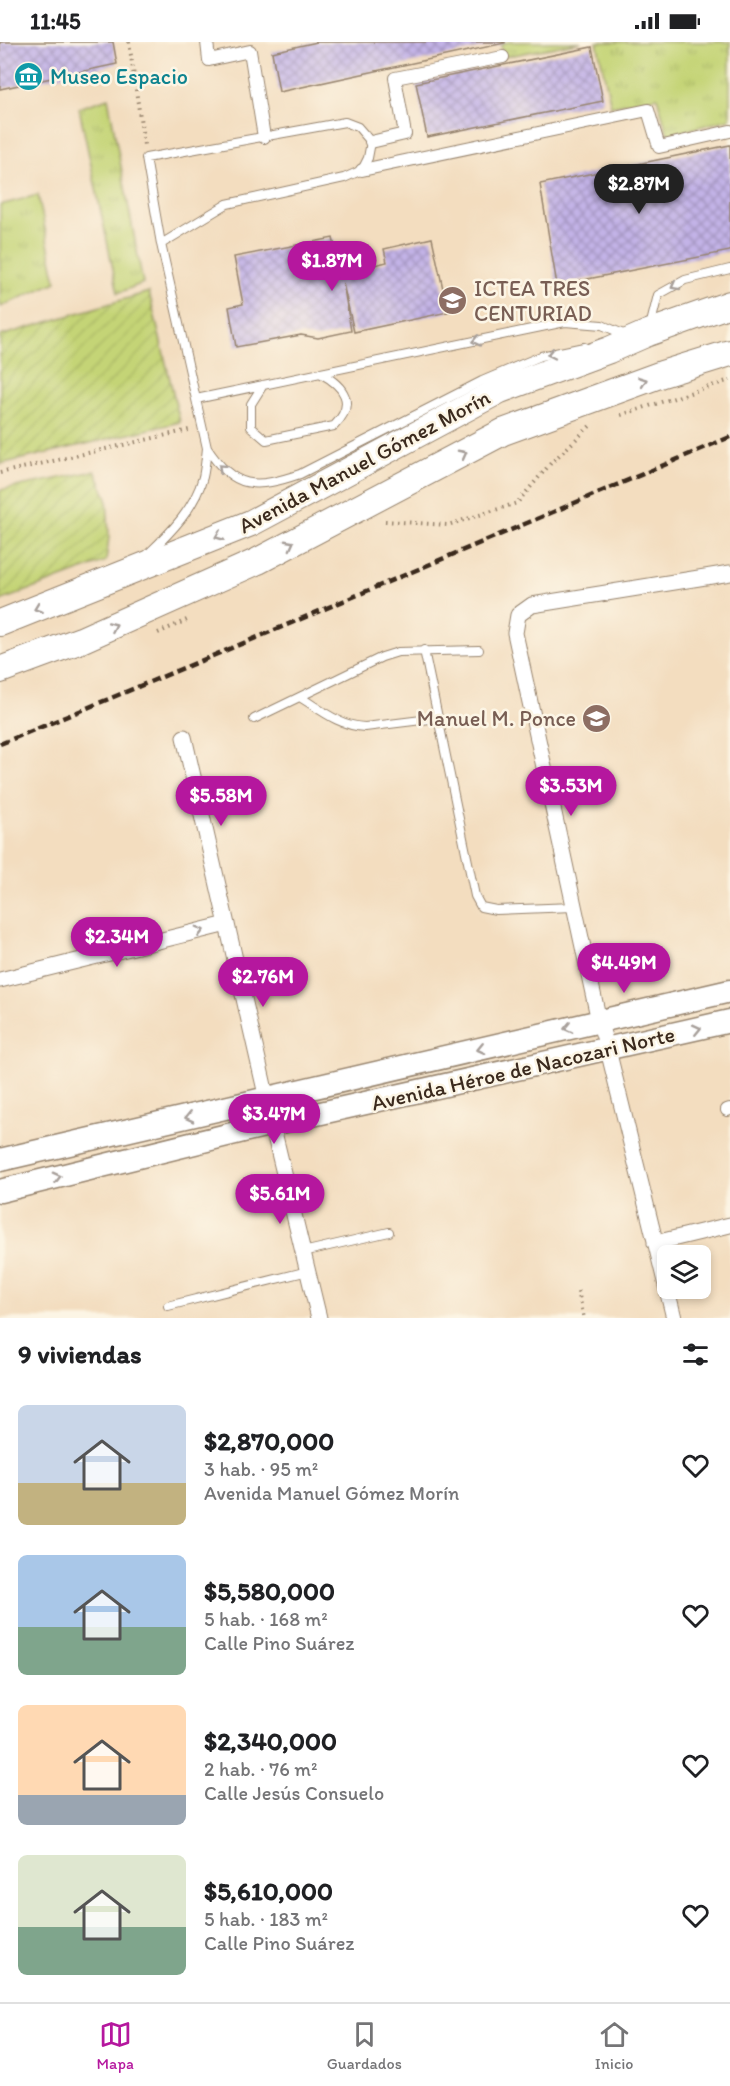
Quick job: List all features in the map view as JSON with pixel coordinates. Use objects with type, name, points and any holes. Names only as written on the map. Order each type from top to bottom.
[{"type":"main road","name":"Avenida Manuel Gómez Morín","points":[[0,622],[251,524],[500,390],[730,304]]},
{"type":"main road","name":"Avenida Manuel Gómez Morín","points":[[0,670],[81,640],[258,561],[504,432],[662,374],[730,353]]},
{"type":"main road","name":"Avenida Héroe de Nacozari Norte","points":[[0,1161],[730,991]]},
{"type":"main road","name":"Avenida Héroe de Nacozari Norte","points":[[0,1191],[272,1124],[730,1021]]},
{"type":"street","points":[[207,42],[209,60],[250,51],[264,137]]},
{"type":"street","points":[[371,142],[405,135],[395,78],[502,57]]},
{"type":"street","points":[[362,170],[648,110],[659,147],[730,131]]},
{"type":"street","points":[[674,1318],[599,1021],[515,633],[518,615],[532,605],[730,573]]},
{"type":"street","points":[[184,737],[267,1099]]},
{"type":"street","points":[[0,980],[226,924]]},
{"type":"street","points":[[272,1124],[319,1318]]},
{"type":"street","points":[[655,1243],[730,1226]]},
{"type":"lane","points":[[161,244],[227,204],[344,178],[362,170],[368,158],[371,142],[358,127],[345,122],[146,158],[161,244],[207,448],[218,466],[234,479],[255,484],[278,481],[300,474],[482,381],[541,356],[583,347],[609,350]]},
{"type":"lane","points":[[196,399],[565,322],[603,326],[641,336],[658,295],[685,280],[730,269]]},
{"type":"lane","points":[[263,385],[251,404],[251,427],[266,440],[334,426],[342,419],[345,405],[343,390],[333,380],[320,373]]},
{"type":"lane","points":[[128,573],[175,527],[190,504],[202,478],[207,448]]},
{"type":"lane","points":[[254,719],[382,657],[398,652],[479,650]]},
{"type":"lane","points":[[424,651],[475,896],[481,907],[496,910],[574,907]]},
{"type":"lane","points":[[300,697],[339,722],[353,726],[365,727],[438,718]]},
{"type":"lane","points":[[303,1252],[389,1232]]},
{"type":"lane","points":[[168,1306],[308,1271]]},
{"type":"path","points":[[129,42],[146,158]]},
{"type":"path","points":[[701,390],[730,380]]},
{"type":"path","points":[[385,521],[448,525],[517,503],[551,463],[591,425]]},
{"type":"path","points":[[0,473],[202,427]]},
{"type":"path","points":[[578,1291],[584,1318]]},
{"type":"green space","points":[[581,42],[503,57],[501,44]]},
{"type":"green space","points":[[597,42],[730,42],[730,119],[668,135],[657,97],[611,106]]},
{"type":"green space","points":[[108,98],[143,283],[118,293],[79,108]]},
{"type":"green space","points":[[38,195],[56,282],[0,307],[0,205]]},
{"type":"green space","points":[[149,292],[180,422],[0,464],[0,336]]},
{"type":"green space","points":[[95,471],[107,498],[109,537],[106,561],[0,601],[0,490]]},
{"type":"building","name":"Museo Espacio","points":[[0,42],[113,42],[117,64],[0,89]]},
{"type":"building","points":[[317,42],[505,43],[279,92],[272,52]]},
{"type":"building","points":[[592,47],[603,101],[427,137],[416,83]]},
{"type":"building","points":[[730,145],[730,251],[557,285],[540,184]]},
{"type":"building","points":[[333,238],[341,273],[387,262],[384,249],[432,238],[448,312],[354,332],[343,283],[351,331],[318,338],[301,335],[236,347],[229,307],[243,304],[234,257]]},
{"type":"railway","points":[[0,744],[730,437]]},
{"type":"place","name":"Museo Espacio","points":[[29,76]]},
{"type":"place","name":"ICTEA TRES CENTURIAD","points":[[453,301]]},
{"type":"place","name":"Manuel M. Ponce","points":[[597,718]]}]
